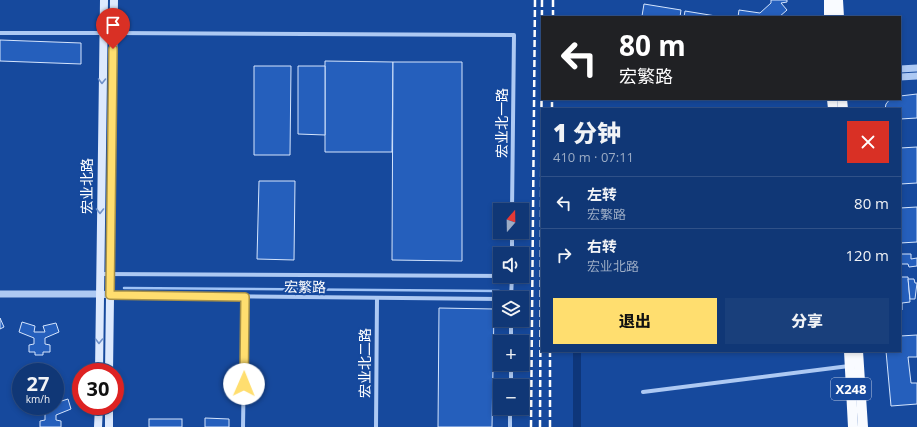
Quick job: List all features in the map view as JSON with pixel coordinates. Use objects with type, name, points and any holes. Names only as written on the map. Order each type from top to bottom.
[{"type":"main road","name":"宏业北路","points":[[99,363],[104,0]]},
{"type":"main road","name":"宏业北路","points":[[109,363],[114,0]]},
{"type":"main road","points":[[829,0],[830,16]]},
{"type":"main road","points":[[838,0],[839,16]]},
{"type":"main road","name":"X248","points":[[849,352],[854,427]]},
{"type":"main road","name":"X248","points":[[858,352],[863,427]]},
{"type":"main road","points":[[98,427],[99,415]]},
{"type":"main road","points":[[109,415],[109,427]]},
{"type":"street","points":[[0,33],[103,34]]},
{"type":"street","name":"宏业北一路","points":[[113,33],[514,35],[512,203]]},
{"type":"street","points":[[901,69],[917,68]]},
{"type":"street","points":[[901,77],[917,76]]},
{"type":"street","points":[[100,274],[493,276]]},
{"type":"street","points":[[0,294],[110,295]]},
{"type":"street","name":"宏繁路","points":[[110,295],[493,299]]},
{"type":"street","points":[[243,427],[245,297]]},
{"type":"street","name":"宏业北二路","points":[[376,427],[377,298]]},
{"type":"street","points":[[643,392],[850,366]]},
{"type":"street","points":[[510,415],[510,427]]},
{"type":"building","points":[[771,0],[787,0],[787,2],[781,3],[787,10],[780,16],[738,16],[739,10],[760,13],[771,3]]},
{"type":"building","points":[[644,4],[681,10],[680,16],[642,16]]},
{"type":"building","points":[[685,11],[716,16],[684,16]]},
{"type":"building","points":[[0,40],[81,43],[81,64],[0,61]]},
{"type":"building","points":[[325,61],[393,62],[392,152],[325,152]]},
{"type":"building","points":[[393,62],[462,62],[462,261],[392,260]]},
{"type":"building","points":[[254,66],[291,66],[290,155],[254,155]]},
{"type":"building","points":[[298,66],[325,66],[325,135],[298,134]]},
{"type":"building","points":[[917,94],[917,118],[901,119],[901,108],[885,108],[889,100],[901,100],[901,96]]},
{"type":"building","points":[[917,147],[917,183],[901,184],[901,148]]},
{"type":"building","points":[[259,181],[295,181],[294,260],[257,259]]},
{"type":"building","points":[[917,207],[917,242],[901,243],[901,208]]},
{"type":"building","points":[[901,254],[911,254],[911,259],[917,258],[917,266],[909,267],[908,264],[901,264]]},
{"type":"building","points":[[901,277],[908,277],[910,302],[902,303],[902,310]]},
{"type":"building","points":[[908,279],[914,279],[915,283],[917,283],[915,299],[910,299]]},
{"type":"building","points":[[439,308],[493,309],[492,427],[438,427]]},
{"type":"building","points":[[0,318],[4,327],[0,329]]},
{"type":"building","points":[[22,322],[35,326],[34,332],[45,332],[43,326],[56,323],[59,332],[45,338],[45,344],[50,345],[50,352],[43,352],[43,355],[35,355],[35,352],[29,352],[29,345],[34,344],[34,338],[19,332]]},
{"type":"building","points":[[917,335],[917,357],[908,357],[911,383],[917,383],[917,404],[891,406],[886,352],[901,352],[901,336]]},
{"type":"building","points":[[68,399],[71,409],[64,412],[64,400]]},
{"type":"building","points":[[45,415],[56,415],[56,420],[61,421],[61,427],[40,427],[40,421],[45,420]]},
{"type":"building","points":[[205,418],[229,419],[229,427],[205,427]]},
{"type":"building","points":[[149,419],[182,419],[182,427],[149,427]]},
{"type":"waterway","points":[[124,288],[499,291]]},
{"type":"waterway","points":[[577,352],[577,427]]},
{"type":"railway","points":[[531,427],[535,0]]},
{"type":"railway","points":[[542,0],[542,16]]},
{"type":"railway","points":[[553,0],[553,16]]},
{"type":"railway","points":[[541,108],[542,100]]},
{"type":"railway","points":[[552,100],[552,108]]},
{"type":"railway","points":[[540,427],[541,214]]},
{"type":"railway","points":[[550,352],[550,427]]},
{"type":"route","points":[[113,49],[110,295],[245,297],[244,384]]}]
